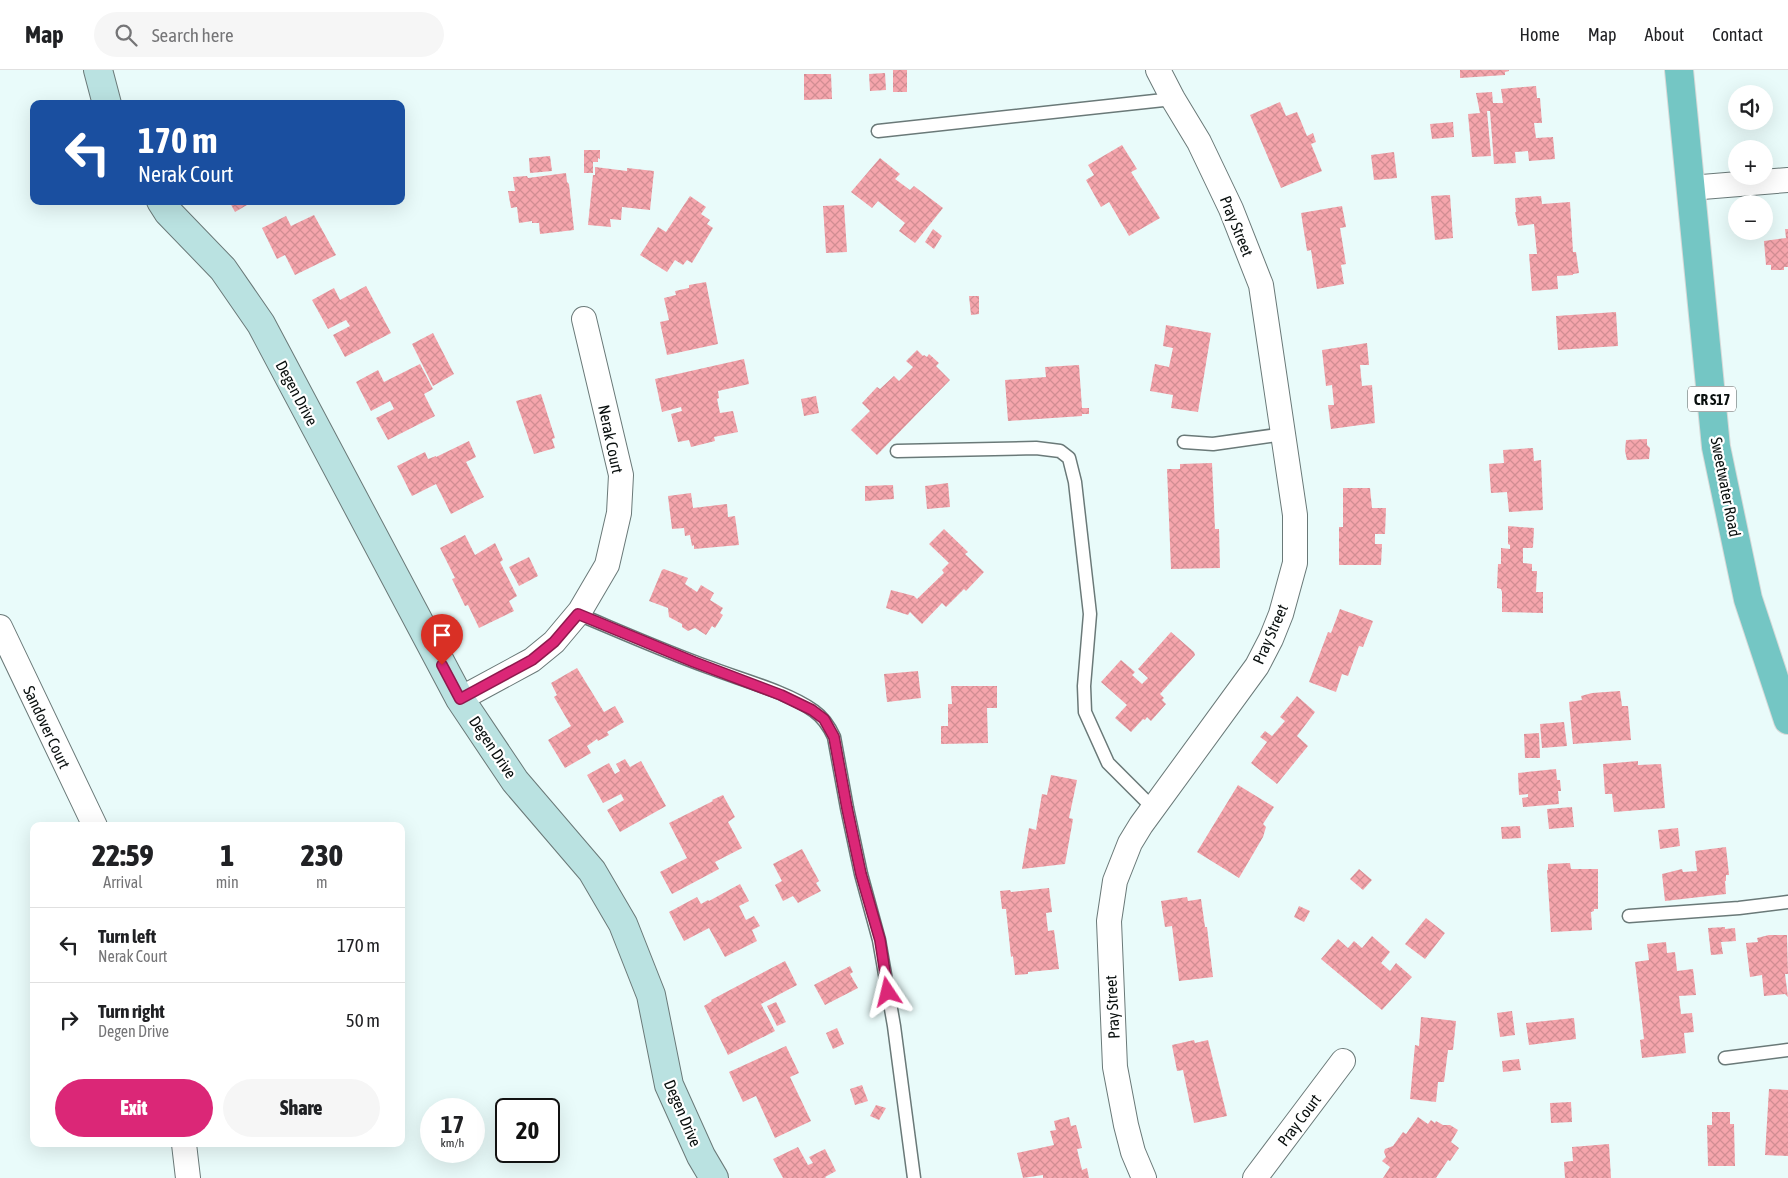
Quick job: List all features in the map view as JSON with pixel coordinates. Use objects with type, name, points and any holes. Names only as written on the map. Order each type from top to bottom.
[{"type":"main road","name":"Sweetwater Road","points":[[1678,70],[1716,447],[1748,599],[1788,720]]},
{"type":"street","points":[[98,70],[106,100]]},
{"type":"street","name":"Pray Street","points":[[1144,1178],[1133,1152],[1115,1067],[1109,921],[1114,881],[1130,843],[1257,666],[1281,614],[1295,563],[1295,515],[1261,285],[1231,209],[1199,142],[1158,70]]},
{"type":"street","points":[[1690,188],[1788,180]]},
{"type":"street","name":"Degen Drive","points":[[164,205],[168,212],[223,269],[261,324],[460,699],[515,781],[592,871],[623,924],[651,995],[669,1086],[701,1156],[714,1178]]},
{"type":"street","name":"Nerak Court","points":[[460,699],[532,660],[554,642],[578,614],[607,565],[619,513],[621,475],[584,319]]},
{"type":"street","name":"Sandover Court","points":[[0,628],[93,822]]},
{"type":"street","name":"Pray Court","points":[[1255,1178],[1343,1061]]},
{"type":"street","points":[[184,1147],[188,1178]]},
{"type":"lane","points":[[878,130],[1173,99]]},
{"type":"lane","points":[[1184,442],[1213,444],[1284,434]]},
{"type":"lane","points":[[897,451],[1036,448],[1060,451],[1069,458],[1075,482],[1090,614],[1085,677],[1085,712],[1108,763],[1154,808]]},
{"type":"lane","points":[[578,614],[694,662],[796,701],[824,719],[830,728],[834,737],[861,874],[880,940],[894,1026],[914,1178]]},
{"type":"lane","points":[[1629,916],[1739,908],[1788,902]]},
{"type":"lane","points":[[1725,1058],[1788,1050]]},
{"type":"building","points":[[893,70],[907,70],[907,92],[893,92]]},
{"type":"building","points":[[1460,70],[1509,71],[1505,72],[1505,75],[1460,78]]},
{"type":"building","points":[[885,73],[886,90],[870,91],[869,74]]},
{"type":"building","points":[[804,74],[831,74],[832,99],[804,100]]},
{"type":"building","points":[[1536,86],[1537,98],[1540,98],[1542,123],[1534,123],[1536,138],[1553,137],[1555,159],[1529,161],[1528,151],[1515,152],[1516,163],[1494,164],[1490,111],[1487,111],[1491,156],[1472,157],[1468,114],[1480,113],[1476,93],[1492,92],[1493,103],[1503,103],[1501,89]]},
{"type":"building","points":[[1280,102],[1286,116],[1297,112],[1307,136],[1313,133],[1316,142],[1311,144],[1322,171],[1281,188],[1250,115]]},
{"type":"building","points":[[1453,122],[1454,137],[1432,139],[1430,124]]},
{"type":"building","points":[[1122,145],[1137,169],[1131,172],[1160,218],[1129,236],[1109,202],[1101,207],[1086,180],[1094,175],[1088,165]]},
{"type":"building","points":[[584,150],[600,150],[600,159],[598,158],[598,162],[593,162],[593,173],[584,173]]},
{"type":"building","points":[[1394,152],[1397,178],[1374,180],[1371,155]]},
{"type":"building","points":[[550,156],[552,171],[530,173],[529,158]]},
{"type":"building","points":[[880,158],[900,174],[895,179],[910,190],[914,186],[943,208],[915,243],[899,231],[905,223],[878,201],[872,208],[851,192]]},
{"type":"building","points":[[595,167],[627,171],[627,168],[654,171],[650,210],[622,207],[621,220],[610,219],[611,227],[588,225]]},
{"type":"building","points":[[566,173],[574,230],[540,234],[539,223],[532,223],[532,221],[519,223],[517,207],[511,208],[508,191],[515,191],[513,177],[527,176],[528,178]]},
{"type":"building","points":[[1450,195],[1453,238],[1435,240],[1431,196]]},
{"type":"building","points":[[690,196],[706,207],[701,214],[710,220],[707,224],[713,228],[692,263],[687,260],[683,265],[675,260],[667,272],[640,255],[658,227],[666,232]]},
{"type":"building","points":[[1541,196],[1542,204],[1570,202],[1573,252],[1576,252],[1579,273],[1557,276],[1558,289],[1532,291],[1529,254],[1537,254],[1534,224],[1518,226],[1515,198]]},
{"type":"building","points":[[231,205],[247,205],[235,212]]},
{"type":"building","points":[[844,205],[847,252],[826,253],[823,206]]},
{"type":"building","points":[[1342,206],[1346,227],[1340,228],[1346,264],[1341,265],[1344,284],[1317,289],[1311,250],[1307,251],[1301,213]]},
{"type":"building","points":[[314,215],[336,255],[295,275],[285,255],[277,259],[262,228],[286,216],[291,226]]},
{"type":"building","points":[[933,229],[942,236],[934,249],[925,242]]},
{"type":"building","points":[[1785,229],[1788,229],[1788,267],[1784,267],[1784,270],[1771,270],[1771,265],[1766,265],[1764,241],[1786,238]]},
{"type":"building","points":[[706,282],[718,344],[667,355],[660,322],[669,320],[664,298],[676,295],[675,291],[689,288],[689,285]]},
{"type":"building","points":[[366,286],[391,333],[345,357],[333,335],[350,326],[346,320],[328,329],[312,300],[334,288],[340,300]]},
{"type":"building","points":[[969,296],[979,296],[979,314],[971,315]]},
{"type":"building","points":[[1616,312],[1618,346],[1558,350],[1556,316]]},
{"type":"building","points":[[1166,325],[1211,333],[1198,412],[1171,408],[1173,395],[1150,391],[1155,364],[1169,367],[1173,348],[1163,346]]},
{"type":"building","points":[[433,333],[454,374],[433,386],[412,344]]},
{"type":"building","points":[[1367,343],[1369,365],[1360,365],[1362,386],[1372,385],[1375,423],[1331,429],[1328,405],[1334,405],[1332,385],[1326,386],[1322,350]]},
{"type":"building","points":[[917,350],[923,356],[927,357],[929,354],[939,363],[936,366],[950,380],[877,455],[851,430],[870,411],[862,403],[877,387],[880,389],[894,376],[899,381],[913,367],[906,361]]},
{"type":"building","points":[[744,359],[749,384],[718,391],[719,398],[717,399],[720,413],[733,411],[738,432],[714,437],[715,441],[691,447],[689,440],[678,442],[671,414],[682,411],[681,407],[662,412],[655,379]]},
{"type":"building","points":[[420,364],[433,389],[424,394],[435,416],[388,440],[376,418],[394,409],[390,401],[371,411],[356,382],[378,370],[384,382]]},
{"type":"building","points":[[1079,365],[1082,408],[1089,408],[1089,414],[1008,421],[1005,380],[1046,377],[1045,367]]},
{"type":"building","points":[[541,394],[555,438],[552,439],[555,448],[534,454],[516,401]]},
{"type":"building","points":[[816,396],[819,413],[804,416],[801,399]]},
{"type":"building","points":[[1647,439],[1647,445],[1650,448],[1649,459],[1627,460],[1625,451],[1626,440]]},
{"type":"building","points":[[469,441],[476,457],[466,462],[484,497],[451,514],[436,484],[412,496],[397,466],[425,452],[428,459],[436,457]]},
{"type":"building","points":[[1533,448],[1534,461],[1541,460],[1543,510],[1509,512],[1507,492],[1491,493],[1489,464],[1504,463],[1503,450]]},
{"type":"building","points":[[1212,463],[1215,529],[1219,529],[1220,568],[1171,569],[1167,469],[1180,469],[1180,464]]},
{"type":"building","points":[[948,483],[950,507],[927,509],[925,486]]},
{"type":"building","points":[[893,485],[894,499],[865,501],[865,486]]},
{"type":"building","points":[[1343,488],[1370,488],[1372,508],[1386,508],[1385,534],[1375,534],[1375,544],[1382,544],[1381,565],[1339,565],[1339,527],[1343,527]]},
{"type":"building","points":[[691,493],[693,508],[727,504],[728,517],[735,516],[739,545],[694,549],[690,535],[685,536],[684,528],[672,529],[668,496]]},
{"type":"building","points":[[1508,526],[1534,528],[1533,547],[1523,548],[1523,563],[1532,564],[1532,571],[1537,571],[1536,592],[1543,592],[1543,613],[1502,612],[1502,592],[1501,589],[1497,588],[1498,564],[1501,564],[1501,548],[1510,549],[1508,544]]},
{"type":"building","points":[[944,529],[968,552],[965,554],[984,572],[966,591],[964,589],[946,607],[942,603],[922,624],[910,612],[908,615],[886,608],[891,590],[914,596],[917,599],[944,573],[942,570],[949,563],[929,544]]},
{"type":"building","points":[[465,535],[475,555],[495,543],[503,560],[500,562],[517,596],[509,601],[514,611],[479,628],[468,605],[465,606],[452,579],[455,578],[440,548]]},
{"type":"building","points":[[529,557],[538,576],[519,586],[509,567]]},
{"type":"building","points":[[664,569],[688,578],[685,584],[697,592],[701,585],[714,593],[710,600],[723,608],[720,613],[723,615],[715,628],[712,626],[706,635],[695,628],[688,631],[682,627],[682,624],[669,617],[668,608],[649,601]]},
{"type":"building","points":[[1340,609],[1373,621],[1363,647],[1359,646],[1348,676],[1342,674],[1336,692],[1309,682],[1328,632],[1331,633]]},
{"type":"building","points":[[1171,632],[1195,655],[1160,694],[1166,704],[1151,721],[1147,717],[1145,720],[1143,719],[1131,732],[1115,718],[1127,705],[1101,682],[1121,660],[1135,672],[1132,675],[1142,684],[1148,678],[1138,669]]},
{"type":"building","points":[[577,668],[604,712],[615,706],[624,722],[607,732],[609,735],[598,741],[597,739],[587,746],[591,753],[565,768],[548,740],[571,726],[554,697],[557,695],[551,683]]},
{"type":"building","points":[[918,671],[921,698],[887,702],[884,674]]},
{"type":"building","points":[[951,686],[997,686],[997,708],[987,708],[988,743],[941,744],[941,726],[948,726],[948,704],[952,704]]},
{"type":"building","points":[[1620,691],[1622,706],[1628,706],[1631,740],[1573,744],[1569,702],[1582,700],[1581,696],[1592,693]]},
{"type":"building","points":[[1297,696],[1315,712],[1297,736],[1308,746],[1277,784],[1251,763],[1267,742],[1260,737],[1265,731],[1272,736],[1285,721],[1280,717]]},
{"type":"building","points":[[1564,722],[1567,746],[1542,748],[1540,724]]},
{"type":"building","points":[[1539,733],[1540,758],[1525,758],[1524,734]]},
{"type":"building","points":[[625,759],[630,767],[641,761],[666,806],[620,832],[607,810],[624,800],[621,794],[603,803],[587,775],[609,763],[615,774],[620,771],[616,764]]},
{"type":"building","points":[[1638,761],[1638,765],[1661,764],[1665,808],[1614,812],[1612,794],[1605,794],[1603,764]]},
{"type":"building","points":[[1556,769],[1561,791],[1558,791],[1559,804],[1523,807],[1522,798],[1528,797],[1528,794],[1519,795],[1518,773]]},
{"type":"building","points":[[1051,775],[1077,780],[1069,818],[1073,819],[1065,864],[1022,869],[1029,828],[1036,830],[1042,794],[1047,795]]},
{"type":"building","points":[[1238,785],[1274,807],[1263,824],[1266,827],[1263,837],[1239,878],[1197,852]]},
{"type":"building","points":[[723,795],[735,817],[728,822],[742,848],[715,862],[719,869],[672,894],[660,872],[687,858],[669,823]]},
{"type":"building","points":[[1572,807],[1574,827],[1549,829],[1547,809]]},
{"type":"building","points":[[1520,826],[1521,838],[1502,839],[1501,827]]},
{"type":"building","points":[[1678,828],[1680,846],[1660,849],[1658,830]]},
{"type":"building","points":[[1726,847],[1729,875],[1726,875],[1725,881],[1726,894],[1665,901],[1662,874],[1682,869],[1683,872],[1697,871],[1695,851]]},
{"type":"building","points":[[802,849],[819,881],[816,883],[821,891],[798,903],[793,896],[783,901],[775,885],[782,881],[773,864]]},
{"type":"building","points":[[1570,863],[1571,869],[1598,869],[1598,909],[1594,909],[1591,912],[1592,930],[1551,932],[1548,864]]},
{"type":"building","points":[[1359,869],[1372,880],[1363,890],[1350,879]]},
{"type":"building","points":[[740,884],[749,901],[739,906],[746,920],[754,916],[760,926],[752,930],[757,941],[725,957],[709,928],[684,941],[669,912],[697,897],[701,904],[709,901]]},
{"type":"building","points":[[1049,888],[1052,912],[1046,913],[1048,931],[1054,930],[1059,969],[1015,975],[1013,956],[1011,957],[1006,909],[1002,909],[1000,891],[1010,890],[1011,892]]},
{"type":"building","points":[[1187,897],[1188,901],[1201,899],[1205,927],[1207,927],[1213,977],[1179,981],[1172,926],[1165,927],[1161,901]]},
{"type":"building","points":[[1299,906],[1310,911],[1304,922],[1294,917]]},
{"type":"building","points":[[1426,918],[1445,933],[1425,959],[1405,944]]},
{"type":"building","points":[[1725,927],[1725,929],[1735,928],[1736,941],[1721,942],[1723,954],[1711,955],[1708,928]]},
{"type":"building","points":[[1769,935],[1787,935],[1788,974],[1785,974],[1788,997],[1785,994],[1764,996],[1762,975],[1750,977],[1746,943],[1758,942],[1757,938]]},
{"type":"building","points":[[1372,936],[1390,952],[1381,963],[1390,971],[1396,963],[1412,977],[1382,1010],[1321,959],[1338,939],[1348,948],[1354,941],[1362,948]]},
{"type":"building","points":[[1666,942],[1667,953],[1675,952],[1677,971],[1693,969],[1696,995],[1679,996],[1681,1014],[1692,1013],[1694,1032],[1684,1033],[1686,1053],[1642,1058],[1640,1040],[1644,1039],[1635,962],[1649,960],[1647,944]]},
{"type":"building","points":[[785,961],[797,985],[761,1004],[775,1031],[728,1055],[704,1006],[711,1000]]},
{"type":"building","points":[[850,966],[853,972],[850,974],[858,988],[825,1005],[814,985]]},
{"type":"building","points":[[776,1002],[786,1022],[777,1026],[767,1006]]},
{"type":"building","points":[[1512,1011],[1515,1035],[1500,1037],[1497,1013]]},
{"type":"building","points":[[1421,1017],[1456,1021],[1453,1050],[1448,1050],[1444,1082],[1438,1082],[1436,1102],[1410,1099],[1415,1045],[1419,1046]]},
{"type":"building","points":[[1574,1018],[1576,1039],[1529,1045],[1526,1023]]},
{"type":"building","points":[[837,1028],[844,1044],[833,1049],[826,1033]]},
{"type":"building","points":[[1194,1040],[1195,1043],[1208,1040],[1227,1116],[1194,1123],[1183,1070],[1177,1071],[1172,1045]]},
{"type":"building","points":[[786,1046],[799,1073],[790,1077],[811,1121],[775,1138],[756,1096],[743,1102],[729,1072]]},
{"type":"building","points":[[1519,1059],[1521,1070],[1503,1072],[1502,1061]]},
{"type":"building","points":[[862,1085],[868,1101],[855,1105],[850,1089]]},
{"type":"building","points":[[1769,1089],[1788,1090],[1788,1156],[1765,1155]]},
{"type":"building","points":[[1571,1102],[1572,1122],[1551,1123],[1550,1103]]},
{"type":"building","points":[[876,1105],[886,1108],[879,1120],[870,1116]]},
{"type":"building","points":[[1712,1112],[1730,1112],[1730,1124],[1734,1124],[1735,1166],[1708,1166],[1707,1125],[1712,1125]]},
{"type":"building","points":[[1069,1117],[1071,1126],[1076,1125],[1082,1148],[1077,1149],[1082,1170],[1087,1168],[1089,1178],[1043,1178],[1043,1175],[1023,1178],[1017,1153],[1054,1145],[1050,1131],[1056,1130],[1054,1121]]},
{"type":"building","points":[[1418,1117],[1428,1124],[1431,1120],[1435,1123],[1436,1121],[1443,1125],[1450,1125],[1458,1130],[1451,1142],[1459,1148],[1436,1178],[1383,1178],[1390,1167],[1382,1161],[1386,1157],[1385,1149],[1393,1146],[1403,1132],[1406,1134]]},
{"type":"building","points":[[1609,1144],[1611,1178],[1565,1178],[1564,1162],[1573,1161],[1572,1147]]},
{"type":"building","points":[[798,1147],[808,1165],[813,1163],[809,1157],[825,1149],[836,1171],[826,1178],[783,1178],[773,1159]]},
{"type":"route","points":[[442,665],[460,699],[532,660],[554,642],[578,614],[694,662],[796,701],[812,710],[824,719],[834,737],[861,874],[880,940],[888,992]]}]
